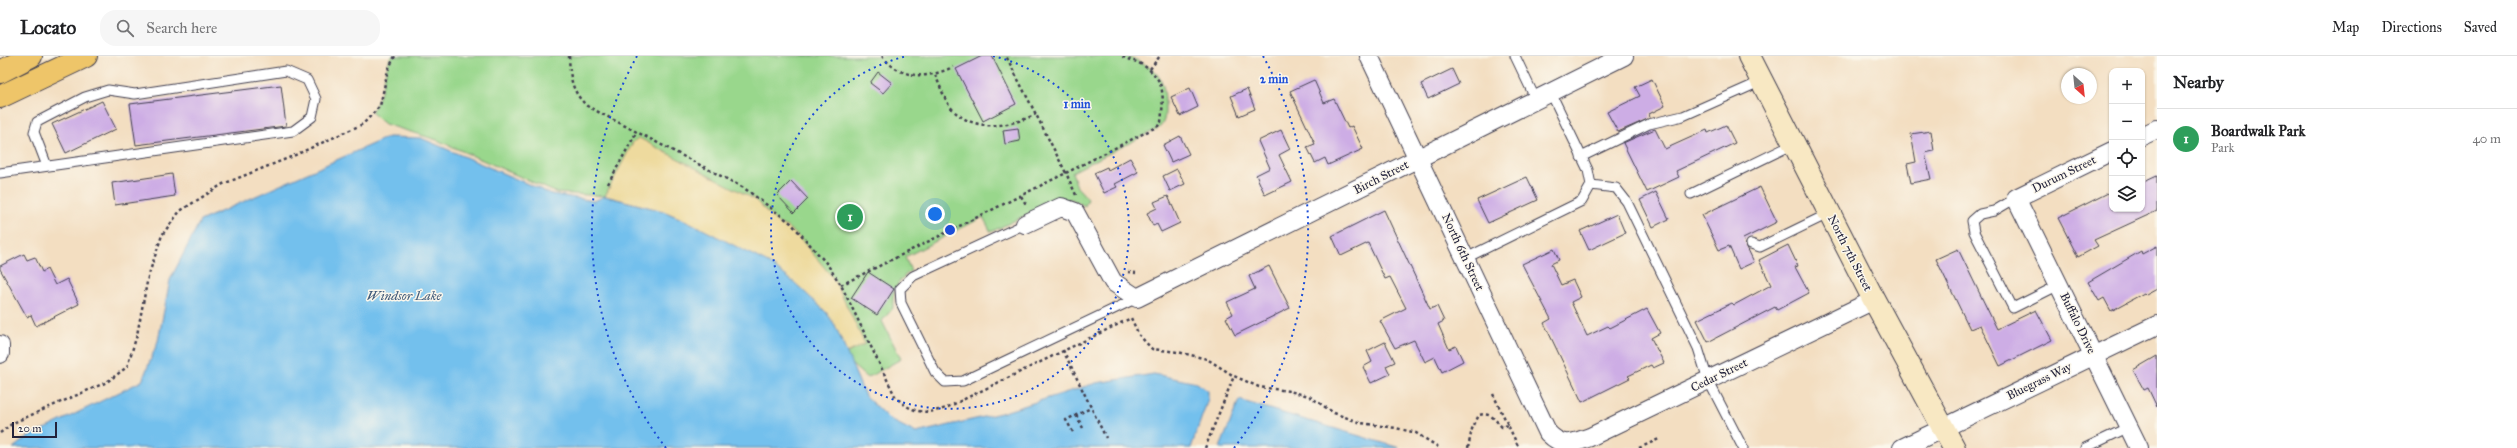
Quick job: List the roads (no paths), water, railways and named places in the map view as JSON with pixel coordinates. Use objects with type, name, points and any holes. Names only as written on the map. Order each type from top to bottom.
[{"type":"main road","points":[[0,72],[31,56]]},
{"type":"main road","points":[[0,97],[86,56]]},
{"type":"main road","name":"North 7th Street","points":[[1749,56],[1874,300],[1954,448]]},
{"type":"street","name":"North 6th Street","points":[[1369,56],[1548,433],[1557,442],[1561,443]]},
{"type":"street","name":"Birch Street","points":[[1137,298],[1624,56]]},
{"type":"street","points":[[2145,135],[2157,129]]},
{"type":"street","name":"Durum Street","points":[[2016,198],[2109,152]]},
{"type":"street","name":"Buffalo Drive","points":[[2016,198],[2139,448]]},
{"type":"street","points":[[1024,224],[1061,207],[1071,209],[1079,216],[1113,282],[1137,298]]},
{"type":"street","name":"Cedar Street","points":[[1561,443],[1570,444],[1590,437],[1874,300]]},
{"type":"street","name":"Bluegrass Way","points":[[1902,448],[2157,325]]},
{"type":"street","points":[[0,345],[0,354]]},
{"type":"lane","points":[[1466,258],[1582,201],[1591,185],[1581,157],[1543,96],[1515,56]]},
{"type":"lane","points":[[0,173],[293,131],[312,117],[316,99],[307,80],[286,71],[135,94],[108,90],[85,97],[37,122],[34,132],[47,166]]},
{"type":"lane","points":[[1581,157],[1649,124],[1683,116],[1762,81]]},
{"type":"lane","points":[[1691,194],[1794,144]]},
{"type":"lane","points":[[1591,185],[1616,188],[1627,202],[1698,348],[1708,380],[1743,448]]},
{"type":"lane","points":[[2016,198],[1994,211],[1980,214],[1972,221],[1974,232],[2013,308],[2059,285]]},
{"type":"lane","points":[[1751,244],[1760,247],[1830,213]]},
{"type":"lane","points":[[1024,224],[913,276],[900,289],[901,303],[935,372],[944,382],[963,381],[1137,298]]},
{"type":"lane","points":[[2085,448],[2129,427]]},
{"type":"water","name":"Windsor Lake","points":[[388,137],[421,138],[551,194],[594,201],[605,196],[663,211],[689,222],[770,264],[795,283],[826,312],[835,325],[865,396],[889,419],[916,433],[1001,413],[1096,383],[1154,374],[1197,383],[1208,391],[1208,399],[1191,448],[13,448],[26,438],[142,381],[158,341],[170,280],[200,221]]},
{"type":"water","points":[[1239,400],[1400,448],[1220,448]]},
{"type":"place","name":"Boardwalk Park","points":[[850,217]]}]
